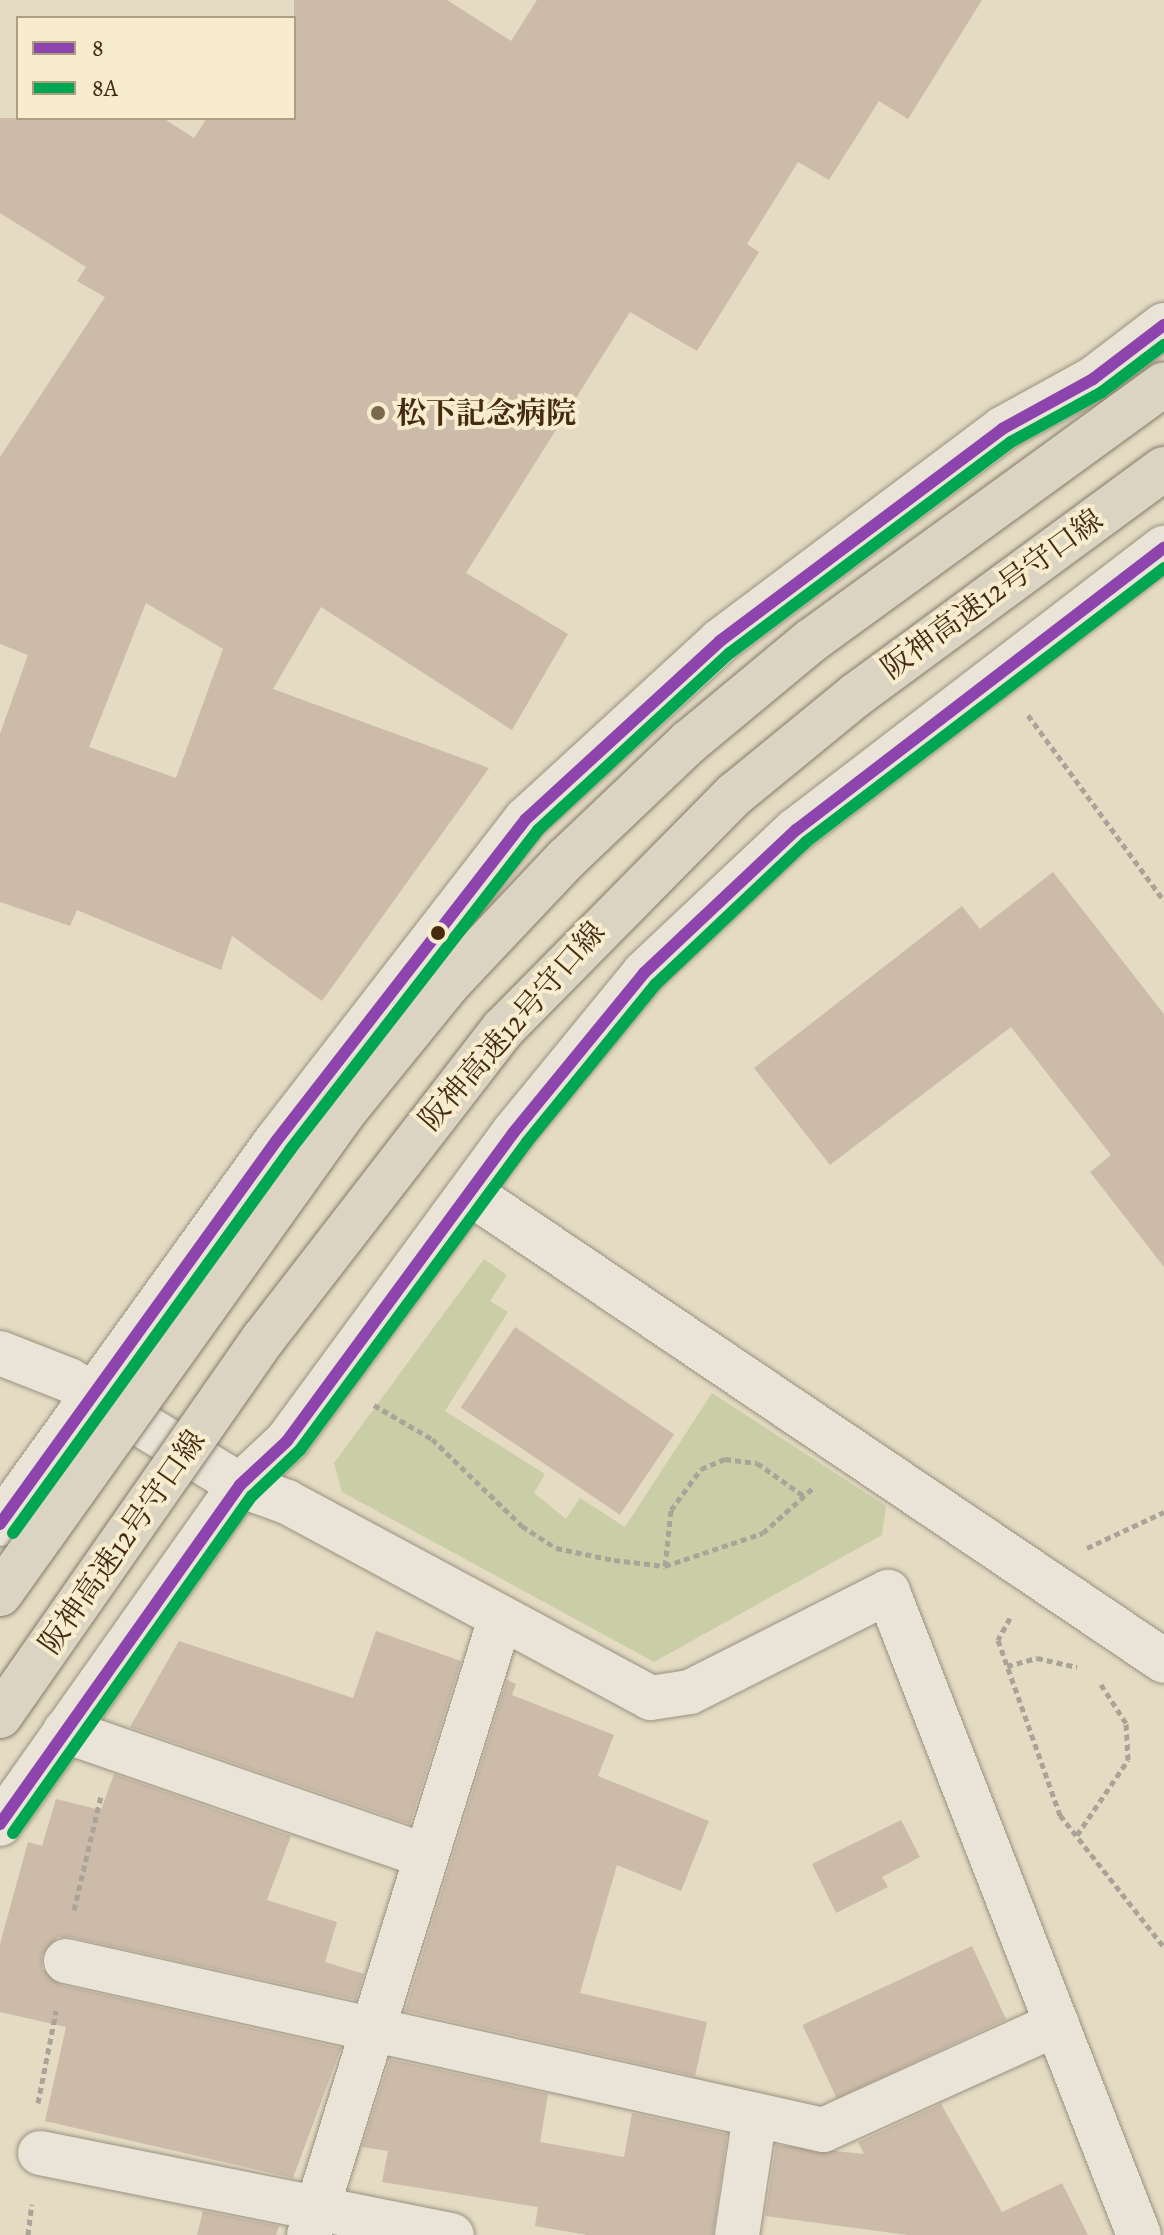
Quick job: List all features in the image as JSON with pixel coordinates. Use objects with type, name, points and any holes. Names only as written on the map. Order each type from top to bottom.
[{"type":"highway","points":[[0,1594],[344,1112],[448,984],[566,859],[689,742],[812,640],[1164,384]]},
{"type":"highway","name":"阪神高速12号守口線","points":[[0,1716],[399,1156],[585,941],[735,794],[856,695],[1164,469]]},
{"type":"street","points":[[0,1524],[472,881],[526,819],[720,641],[1002,429],[1093,379],[1164,325]]},
{"type":"street","points":[[0,1824],[240,1485],[287,1441],[585,1040],[710,908],[796,830],[1164,548]]},
{"type":"street","points":[[470,1193],[1164,1661]]},
{"type":"street","points":[[0,1353],[93,1395],[240,1485],[287,1502],[651,1698],[690,1692],[888,1592],[1139,2235]]},
{"type":"street","points":[[313,2221],[500,1619]]},
{"type":"street","points":[[65,1731],[425,1856]]},
{"type":"street","points":[[66,1961],[823,2130],[1057,2024]]},
{"type":"street","points":[[737,2235],[755,2115]]},
{"type":"street","points":[[40,2153],[313,2221],[452,2235]]},
{"type":"path","points":[[1024,709],[1164,901]]},
{"type":"path","points":[[360,1397],[432,1439],[495,1503],[556,1548],[665,1566],[763,1533],[855,1450]]},
{"type":"path","points":[[665,1566],[671,1510],[701,1469],[725,1459],[757,1463],[804,1496]]},
{"type":"path","points":[[1164,1512],[1034,1573],[998,1640],[1060,1815],[1164,1947]]},
{"type":"path","points":[[1007,1666],[1037,1658],[1088,1669]]},
{"type":"path","points":[[1077,1835],[1128,1760],[1126,1723],[1095,1677]]},
{"type":"green space","points":[[484,1259],[507,1275],[490,1301],[508,1312],[445,1411],[545,1474],[534,1493],[566,1519],[580,1498],[625,1527],[712,1393],[886,1506],[882,1535],[654,1662],[342,1492],[334,1463]]},
{"type":"building","name":"松下記念病院","points":[[294,0],[447,0],[511,41],[537,0],[982,0],[908,119],[879,101],[829,180],[798,162],[747,244],[759,252],[697,351],[630,312],[466,573],[568,634],[512,730],[321,607],[273,689],[489,768],[322,1001],[232,936],[221,970],[77,910],[70,926],[0,902],[0,734],[28,655],[0,644],[0,457],[105,297],[77,281],[86,267],[0,213],[0,118],[166,120],[194,138],[206,120],[296,120]],"holes":[[[146,603],[223,649],[176,778],[89,747]]]},
{"type":"building","points":[[1053,872],[1164,1014],[1164,1267],[1090,1172],[1111,1155],[1011,1027],[830,1165],[754,1068],[962,906],[980,929]]},
{"type":"building","points":[[515,1327],[674,1434],[620,1515],[461,1407]]},
{"type":"building","points":[[376,1631],[461,1661],[410,1824],[130,1727],[179,1641],[353,1698]]},
{"type":"building","points":[[507,1680],[516,1684],[512,1695],[614,1735],[598,1776],[709,1821],[681,1891],[617,1865],[580,1993],[707,2022],[695,2076],[405,2011]]},
{"type":"building","points":[[114,1774],[291,1836],[267,1900],[337,1922],[325,1962],[364,1974],[356,2000],[71,1937],[58,1937],[42,1955],[42,1969],[61,1985],[341,2048],[293,2178],[45,2121],[66,2027],[0,2012],[0,1944],[28,1842],[42,1846],[56,1799],[101,1810]]},
{"type":"building","points":[[901,1820],[920,1857],[882,1877],[888,1887],[836,1913],[812,1864]]},
{"type":"building","points":[[972,1946],[1006,2019],[837,2098],[803,2025]]},
{"type":"building","points":[[390,2059],[548,2094],[540,2142],[624,2157],[632,2113],[727,2134],[713,2235],[587,2235],[535,2226],[538,2207],[382,2182],[388,2151],[362,2147]]},
{"type":"building","points":[[941,2104],[1002,2212],[1062,2183],[1088,2235],[908,2235],[765,2216],[776,2145],[864,2154],[858,2142]]},
{"type":"building","points":[[203,2211],[279,2226],[276,2235],[197,2235]]},
{"type":"transit line","name":"8","points":[[0,1524],[277,1140],[526,819],[720,641],[1002,429],[1093,379],[1164,325]]},
{"type":"transit line","name":"8A","points":[[13,1533],[290,1150],[538,830],[730,653],[1011,442],[1102,392],[1164,345]]},
{"type":"transit line","name":"8","points":[[0,1824],[240,1485],[287,1441],[514,1132],[644,973],[796,830],[1164,548]]},
{"type":"transit line","name":"8A","points":[[13,1833],[252,1496],[300,1450],[527,1142],[656,984],[806,842],[1164,568]]},
{"type":"place","name":"松下記念病院","points":[[378,413]]}]
